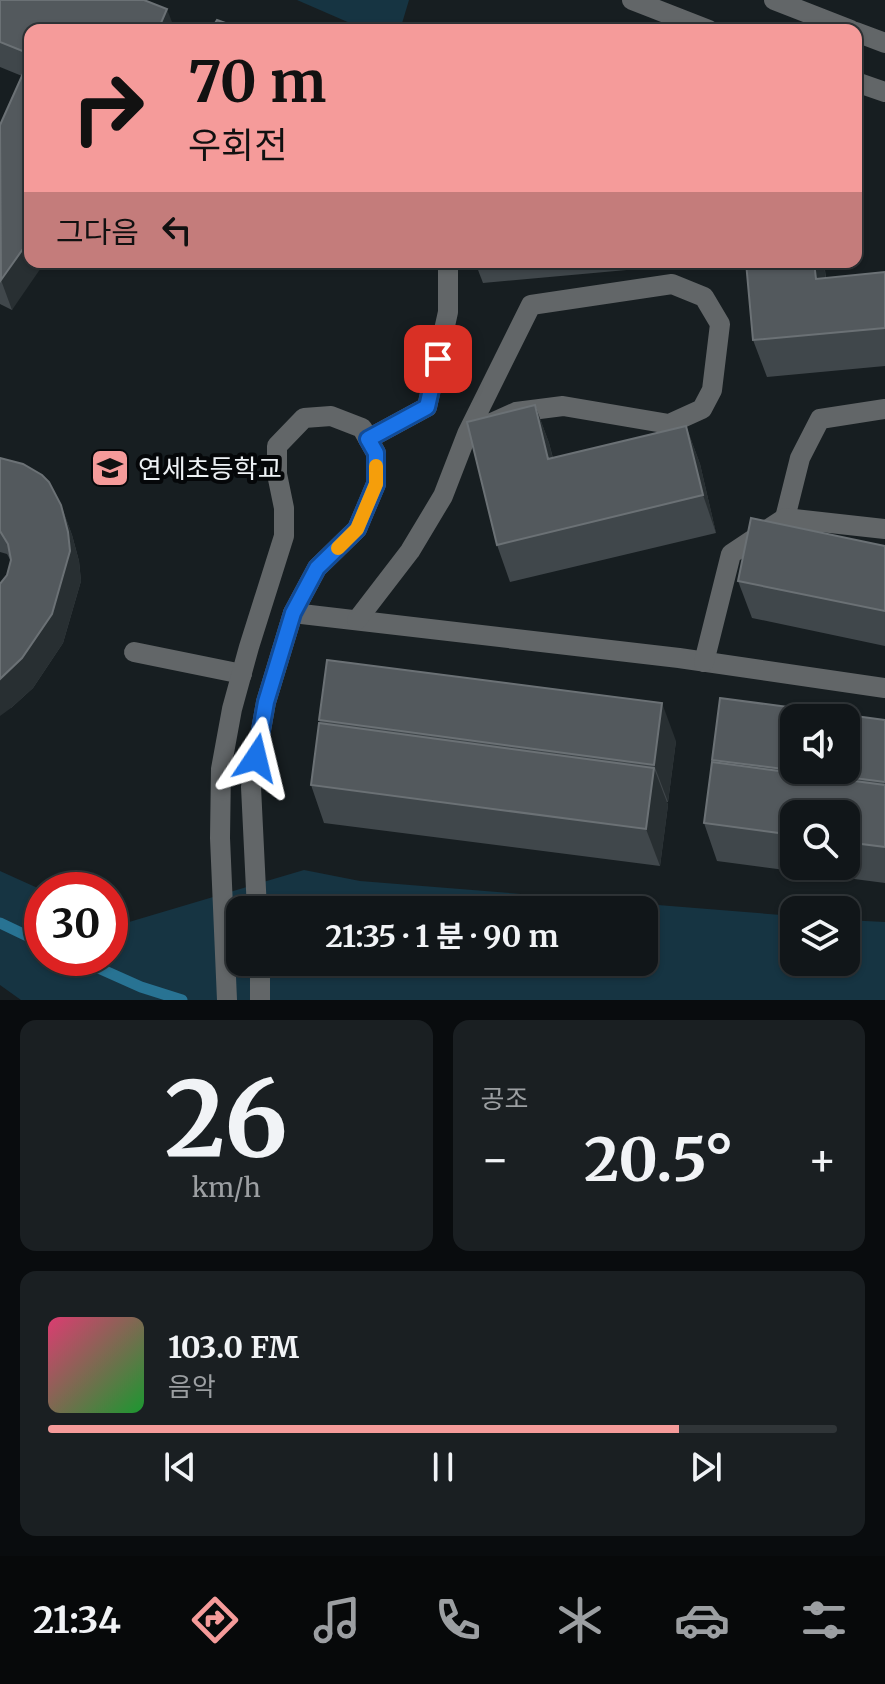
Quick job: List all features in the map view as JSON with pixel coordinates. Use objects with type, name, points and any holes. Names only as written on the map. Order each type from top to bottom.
[{"type":"street","points":[[632,0],[694,24]]},
{"type":"street","points":[[774,0],[836,24]]},
{"type":"street","points":[[862,34],[885,43]]},
{"type":"street","points":[[862,84],[885,92]]},
{"type":"street","points":[[368,439],[427,407],[448,312],[448,268]]},
{"type":"street","points":[[357,620],[410,551],[443,496],[467,434],[531,305],[672,284],[704,297],[720,324],[712,390],[702,409],[669,424],[563,406],[516,412],[467,434]]},
{"type":"street","points":[[785,518],[800,458],[820,419],[885,409]]},
{"type":"street","points":[[227,1000],[220,838],[221,769],[242,674],[284,536],[277,446],[304,418],[331,416],[362,428],[376,453],[376,484],[357,529],[317,568],[293,613],[266,702],[251,787],[256,896]]},
{"type":"street","points":[[704,662],[731,554],[785,518],[885,529]]},
{"type":"street","points":[[293,613],[704,662],[885,688]]},
{"type":"street","points":[[134,652],[242,674]]},
{"type":"street","points":[[260,976],[260,1000]]},
{"type":"shaded area","points":[[297,0],[409,0],[402,24],[352,24]]},
{"type":"shaded area","points":[[304,870],[360,881],[546,896],[226,896],[226,976],[658,976],[658,905],[780,915],[780,976],[860,976],[860,921],[885,922],[885,1000],[21,1000],[0,985],[0,871],[24,882],[24,976],[128,976],[128,922]]},
{"type":"building","points":[[0,0],[144,0],[167,9],[161,24],[24,24],[24,52],[0,42]]},
{"type":"building","points":[[24,71],[24,247],[1,280],[0,125]]},
{"type":"building","points":[[747,268],[815,268],[816,279],[885,272],[885,328],[753,340]]},
{"type":"building","points":[[535,405],[548,459],[686,426],[703,495],[497,545],[467,422]]},
{"type":"building","points":[[0,458],[23,464],[49,482],[61,505],[70,551],[52,614],[22,658],[0,679],[0,584],[7,575],[11,560],[8,544],[0,531]]},
{"type":"building","points":[[751,518],[885,546],[885,611],[738,581]]},
{"type":"building","points":[[327,660],[662,703],[654,765],[319,720]]},
{"type":"building","points":[[720,698],[780,706],[780,769],[712,760]]},
{"type":"building","points":[[860,717],[885,720],[885,782],[860,779]]},
{"type":"building","points":[[319,723],[654,768],[646,829],[311,785]]},
{"type":"building","points":[[712,762],[780,771],[780,784],[860,782],[885,785],[885,847],[860,844],[860,800],[780,800],[780,833],[704,823]]},
{"type":"waterway","points":[[0,923],[24,934]]},
{"type":"waterway","points":[[116,976],[182,1000]]},
{"type":"slow traffic","points":[[338,548],[357,529],[376,484],[376,466]]},
{"type":"place","name":"연세초등학교","points":[[110,468]]},
{"type":"route","points":[[256,758],[266,702],[293,613],[317,568],[357,529],[376,484],[376,453],[368,439],[427,407],[438,359]]}]
